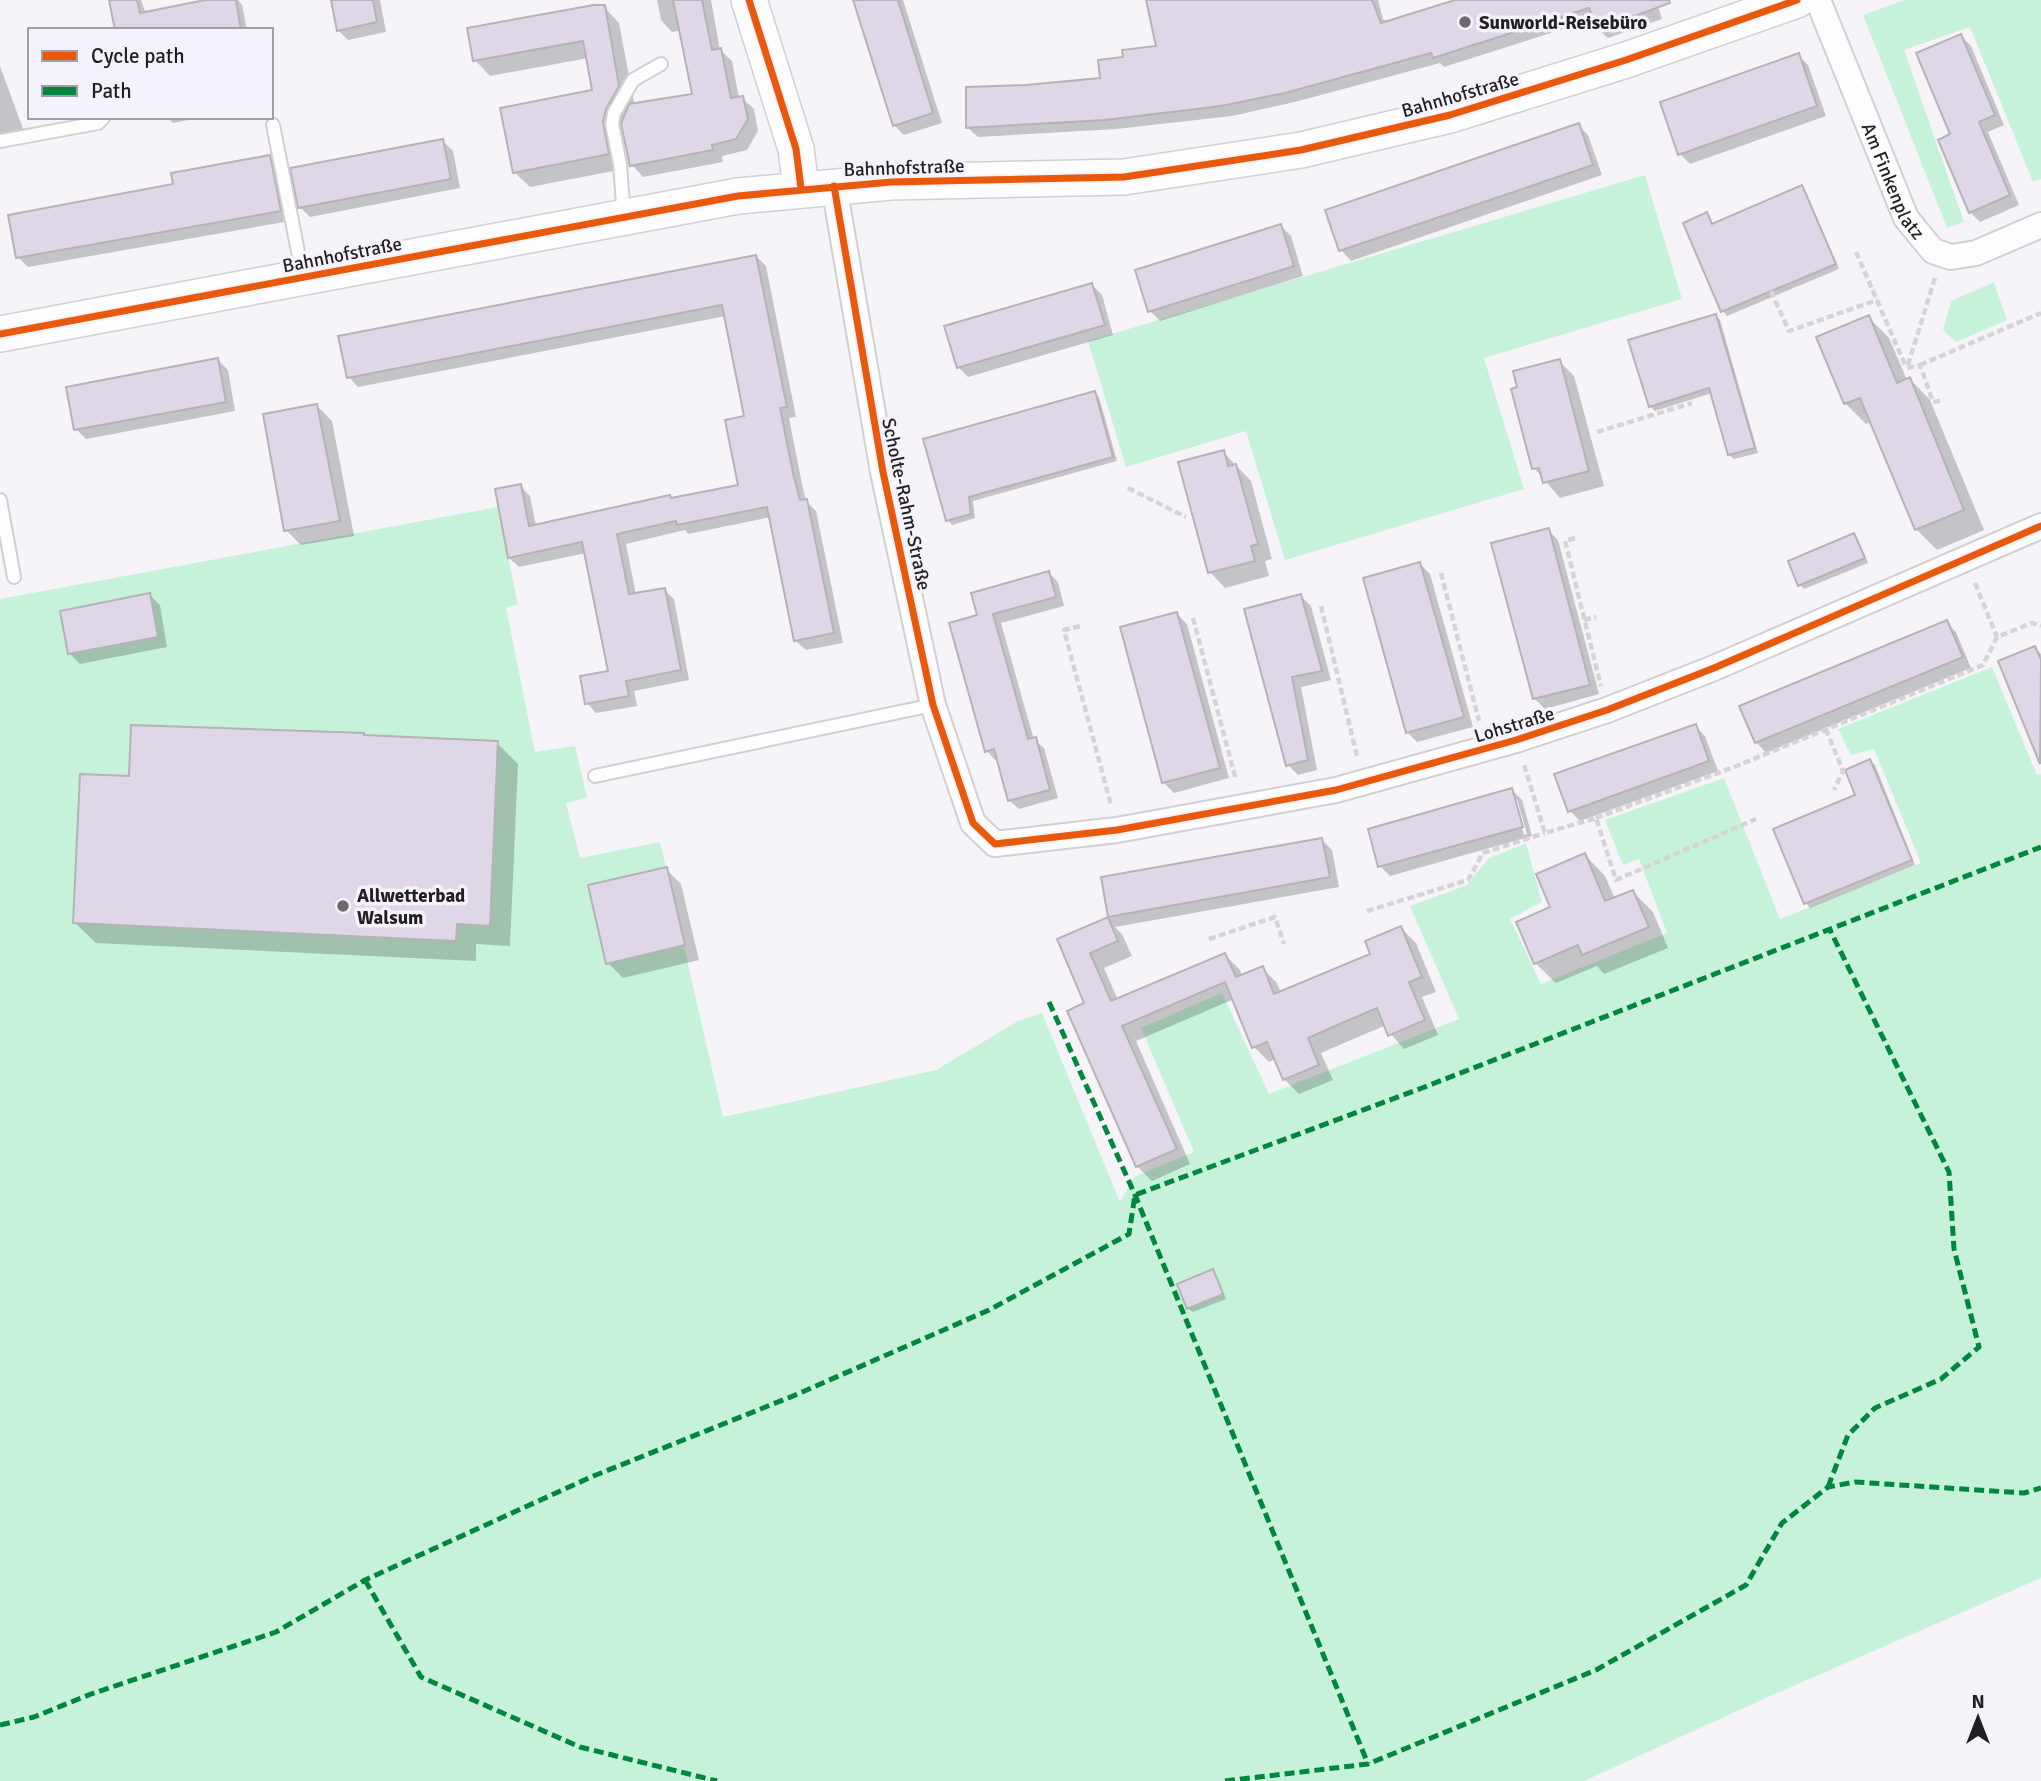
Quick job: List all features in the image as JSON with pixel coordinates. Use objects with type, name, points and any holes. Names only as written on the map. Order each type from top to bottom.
[{"type":"street","points":[[749,0],[796,149],[818,187]]},
{"type":"street","name":"Bahnhofstraße","points":[[0,334],[738,196],[891,182],[1124,177],[1301,150],[1450,115],[1626,60],[1797,0]]},
{"type":"street","name":"Am Finkenplatz","points":[[1818,0],[1906,218],[1933,251],[1951,257],[1976,253],[2041,225]]},
{"type":"street","name":"Scholte-Rahm-Straße","points":[[818,187],[881,459],[933,705],[973,823]]},
{"type":"street","name":"Lohstraße","points":[[973,823],[995,844],[1117,830],[1364,784],[1516,740],[1607,710],[1790,637],[2041,526]]},
{"type":"lane","points":[[624,217],[620,164],[612,124],[614,113],[633,80],[661,64]]},
{"type":"lane","points":[[0,141],[98,123],[102,119]]},
{"type":"lane","points":[[273,125],[303,277]]},
{"type":"lane","points":[[0,500],[14,578]]},
{"type":"lane","points":[[595,776],[933,705]]},
{"type":"path","points":[[1856,253],[1907,368]]},
{"type":"path","points":[[1907,368],[1942,254]]},
{"type":"path","points":[[1771,291],[1789,331],[1877,300]]},
{"type":"path","points":[[1907,368],[1920,365],[2041,313]]},
{"type":"path","points":[[1920,365],[1933,402],[1944,400]]},
{"type":"path","points":[[1597,432],[1692,403]]},
{"type":"path","points":[[1128,488],[1186,517]]},
{"type":"path","points":[[1575,538],[1564,541],[1607,710]]},
{"type":"path","points":[[1965,559],[1997,637]]},
{"type":"path","points":[[1440,573],[1486,749]]},
{"type":"path","points":[[1321,606],[1364,784]]},
{"type":"path","points":[[1584,621],[1596,617]]},
{"type":"path","points":[[1193,618],[1244,808]]},
{"type":"path","points":[[1367,911],[1468,880],[1483,853],[1596,818],[1734,767],[1983,665],[1997,637],[2032,623],[2041,626]]},
{"type":"path","points":[[1080,626],[1064,630],[1117,830]]},
{"type":"path","points":[[1826,729],[1843,771],[1834,790]]},
{"type":"path","points":[[1516,740],[1545,833]]},
{"type":"path","points":[[1596,818],[1616,880],[1756,819]]},
{"type":"path","points":[[1209,939],[1275,917],[1284,944]]},
{"type":"green space","points":[[1905,0],[2041,0],[2041,179],[2033,182],[1970,27],[1904,50],[1964,222],[1947,228],[1863,15]]},
{"type":"green space","points":[[1645,175],[1682,299],[1484,358],[1524,489],[1285,560],[1246,431],[1126,467],[1088,341]]},
{"type":"green space","points":[[1994,282],[2007,320],[1956,342],[1943,330],[1951,301]]},
{"type":"green space","points":[[498,507],[518,605],[506,607],[535,752],[575,746],[587,798],[566,803],[580,858],[660,842],[723,1117],[936,1070],[1018,1021],[1042,1013],[1120,1202],[1134,1177],[1194,1152],[1141,1028],[1222,993],[1269,1094],[1459,1019],[1410,906],[1467,885],[1488,859],[1526,843],[1542,902],[1510,919],[1541,984],[1667,933],[1639,859],[1623,865],[1605,820],[1724,778],[1780,919],[1921,863],[1874,749],[1851,755],[1838,729],[1992,667],[2037,775],[2041,774],[2041,1578],[1584,1781],[0,1781],[0,599]]},
{"type":"building","points":[[109,0],[137,0],[140,13],[205,0],[236,0],[241,28],[115,28]]},
{"type":"building","points":[[331,0],[373,0],[377,22],[337,31]]},
{"type":"building","points":[[673,0],[702,0],[712,50],[721,48],[731,98],[743,96],[748,119],[736,139],[712,145],[713,150],[630,166],[621,124],[629,104],[692,94]]},
{"type":"building","points":[[853,0],[898,0],[933,113],[893,126]]},
{"type":"building","points":[[1146,0],[1372,0],[1381,23],[1455,0],[1669,0],[1670,3],[1597,30],[1589,8],[1433,58],[1431,53],[1285,93],[1221,106],[1105,120],[966,128],[966,87],[1100,78],[1098,60],[1123,57],[1122,50],[1156,46]]},
{"type":"building","points":[[605,5],[619,86],[606,109],[603,122],[609,154],[513,173],[500,108],[592,90],[583,41],[473,61],[467,28]]},
{"type":"building","points":[[1961,34],[1995,115],[1979,122],[2010,195],[1969,213],[1938,140],[1950,134],[1916,53]]},
{"type":"building","points":[[1799,53],[1817,106],[1678,155],[1660,102]]},
{"type":"building","points":[[1579,123],[1593,165],[1339,251],[1325,210]]},
{"type":"building","points":[[443,139],[451,179],[298,208],[290,168]]},
{"type":"building","points":[[270,155],[281,211],[16,258],[8,215],[173,184],[171,173]]},
{"type":"building","points":[[1802,185],[1836,264],[1721,312],[1683,223],[1707,212],[1712,224]]},
{"type":"building","points":[[1281,224],[1294,266],[1148,312],[1135,270]]},
{"type":"building","points":[[756,255],[787,407],[780,408],[793,473],[800,500],[807,499],[834,633],[794,641],[767,507],[677,525],[676,521],[617,534],[629,594],[665,588],[681,670],[626,681],[629,696],[585,704],[580,676],[608,671],[582,542],[508,558],[495,489],[521,484],[529,526],[670,495],[671,498],[738,485],[725,420],[744,416],[722,305],[347,378],[338,336]]},
{"type":"building","points":[[1092,283],[1105,325],[957,368],[944,326]]},
{"type":"building","points":[[1716,314],[1755,448],[1728,455],[1709,388],[1649,407],[1628,340]]},
{"type":"building","points":[[1869,315],[1897,383],[1910,377],[1964,510],[1915,530],[1860,398],[1844,404],[1816,337]]},
{"type":"building","points":[[218,358],[226,402],[74,430],[66,387]]},
{"type":"building","points":[[1560,359],[1589,471],[1543,483],[1539,468],[1532,469],[1511,389],[1517,387],[1513,371]]},
{"type":"building","points":[[1095,391],[1113,457],[969,497],[971,514],[946,521],[923,439]]},
{"type":"building","points":[[317,404],[340,521],[284,531],[263,414]]},
{"type":"building","points":[[1224,450],[1228,466],[1236,464],[1258,544],[1251,546],[1255,561],[1208,573],[1178,462]]},
{"type":"building","points":[[1549,528],[1590,685],[1533,699],[1491,543]]},
{"type":"building","points":[[1854,533],[1865,558],[1798,586],[1788,561]]},
{"type":"building","points":[[1420,562],[1464,717],[1406,733],[1363,578]]},
{"type":"building","points":[[1049,571],[1056,597],[993,614],[1028,739],[1036,737],[1050,790],[1008,801],[994,749],[985,752],[949,623],[977,615],[971,593]]},
{"type":"building","points":[[150,593],[158,637],[68,654],[60,611]]},
{"type":"building","points":[[1301,594],[1322,671],[1292,677],[1308,760],[1286,766],[1244,609]]},
{"type":"building","points":[[1177,612],[1220,768],[1162,783],[1120,627]]},
{"type":"building","points":[[1947,620],[1963,657],[1755,743],[1739,706]]},
{"type":"building","points":[[2035,646],[2041,660],[2040,764],[1998,661]]},
{"type":"building","points":[[1696,724],[1709,761],[1568,812],[1554,774]]},
{"type":"building","points":[[131,725],[364,733],[498,741],[490,926],[457,924],[456,941],[73,923],[80,774],[129,776]]},
{"type":"building","points":[[1870,759],[1912,860],[1804,904],[1773,829],[1855,795],[1845,770]]},
{"type":"building","points":[[1512,788],[1523,827],[1378,867],[1368,829]]},
{"type":"building","points":[[1322,838],[1330,877],[1108,917],[1101,877]]},
{"type":"building","points":[[1585,853],[1605,901],[1633,890],[1649,927],[1582,955],[1578,945],[1534,964],[1516,922],[1550,907],[1536,874]]},
{"type":"building","points":[[667,867],[685,945],[606,964],[588,885]]},
{"type":"building","points":[[1108,917],[1118,941],[1090,953],[1111,1001],[1225,953],[1236,977],[1263,966],[1274,994],[1370,954],[1365,941],[1401,926],[1422,977],[1409,982],[1425,1020],[1388,1036],[1377,1008],[1308,1038],[1319,1065],[1283,1080],[1267,1042],[1252,1048],[1225,982],[1122,1026],[1177,1149],[1136,1167],[1067,1011],[1084,1003],[1057,939]]},
{"type":"building","points":[[1213,1269],[1223,1294],[1187,1309],[1177,1284]]},
{"type":"marked path","points":[[0,1725],[34,1717],[91,1694],[276,1632],[365,1580],[591,1477],[793,1396],[989,1310],[1129,1234],[1135,1195],[1422,1088],[2041,847]]},
{"type":"marked path","points":[[1828,1487],[1848,1435],[1875,1408],[1941,1379],[1979,1347],[1954,1249],[1949,1172],[1830,930]]},
{"type":"marked path","points":[[1049,1002],[1135,1195],[1368,1764]]},
{"type":"marked path","points":[[1225,1781],[1368,1764],[1596,1670],[1746,1585],[1782,1523],[1828,1487],[1855,1482],[2024,1493],[2041,1488]]},
{"type":"marked path","points":[[365,1580],[421,1677],[580,1747],[717,1781]]},
{"type":"cycle path","points":[[749,0],[796,149],[801,188]]},
{"type":"cycle path","points":[[0,334],[738,196],[891,182],[1124,177],[1301,150],[1450,115],[1626,60],[1797,0]]},
{"type":"cycle path","points":[[834,186],[883,472],[933,705],[973,823],[995,844],[1117,830],[1336,790],[1516,740],[1607,710],[1714,668],[2041,526]]},
{"type":"place","name":"Sunworld-Reisebüro","points":[[1465,22]]},
{"type":"place","name":"Allwetterbad Walsum","points":[[343,906]]}]
